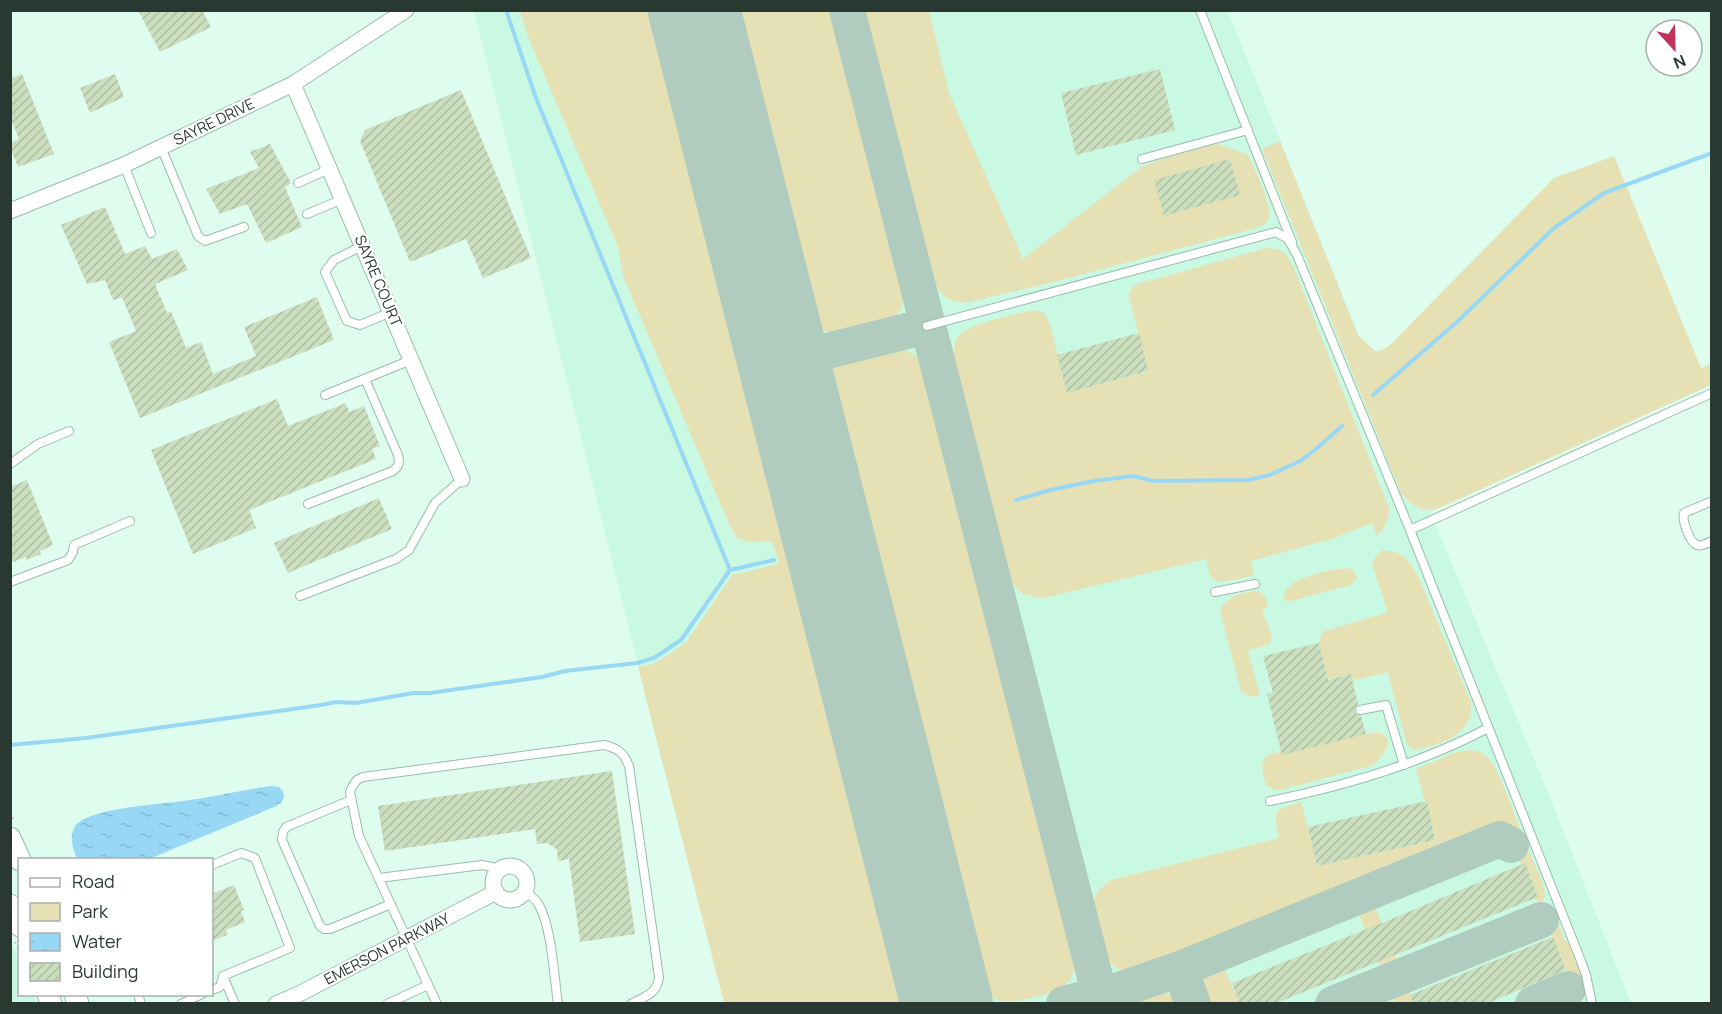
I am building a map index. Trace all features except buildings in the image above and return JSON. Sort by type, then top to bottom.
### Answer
[{"type":"main road","points":[[10,838],[19,858]]},
{"type":"main road","points":[[10,904],[18,922]]},
{"type":"street","name":"SAYRE DRIVE","points":[[10,211],[124,165],[293,84],[402,12]]},
{"type":"street","name":"SAYRE COURT","points":[[293,84],[462,479]]},
{"type":"street","points":[[510,866],[515,867],[521,871],[527,883],[525,892],[518,899],[500,898],[493,880],[500,870],[510,866]]},
{"type":"street","name":"EMERSON PARKWAY","points":[[276,1004],[496,892]]},
{"type":"lane","points":[[1200,10],[1581,961],[1592,1004]]},
{"type":"lane","points":[[1142,159],[1248,130]]},
{"type":"lane","points":[[161,147],[198,236],[205,241],[244,227]]},
{"type":"lane","points":[[124,165],[151,233]]},
{"type":"lane","points":[[298,183],[329,169]]},
{"type":"lane","points":[[308,214],[343,199]]},
{"type":"lane","points":[[927,326],[1276,232],[1288,239],[1297,255]]},
{"type":"lane","points":[[362,246],[334,260],[326,272],[347,321],[360,325],[391,312]]},
{"type":"lane","points":[[325,395],[411,360]]},
{"type":"lane","points":[[308,504],[398,467],[400,462],[398,455],[365,379]]},
{"type":"lane","points":[[1410,530],[1712,393]]},
{"type":"lane","points":[[10,464],[38,444],[69,431]]},
{"type":"lane","points":[[300,596],[396,559],[409,550],[435,503],[462,479]]},
{"type":"lane","points":[[1712,501],[1682,516],[1692,541],[1696,545],[1712,541]]},
{"type":"lane","points":[[10,582],[68,560],[74,545],[130,521]]},
{"type":"lane","points":[[1215,592],[1255,584]]},
{"type":"lane","points":[[1360,710],[1386,705],[1404,765]]},
{"type":"lane","points":[[1270,801],[1330,787],[1404,765],[1463,741],[1488,728]]},
{"type":"lane","points":[[437,1004],[359,836],[351,800],[352,787],[357,780],[363,777],[604,745],[620,750],[629,766],[659,977],[658,986],[631,1004]]},
{"type":"lane","points":[[351,800],[286,827],[282,840],[320,926],[324,929],[330,930],[391,904]]},
{"type":"lane","points":[[213,865],[241,853],[255,858],[290,948],[223,976]]},
{"type":"lane","points":[[379,878],[482,865],[500,870]]},
{"type":"lane","points":[[525,892],[539,904],[548,930],[558,1004]]},
{"type":"lane","points":[[213,990],[220,987],[223,976]]},
{"type":"lane","points":[[223,976],[235,1004]]},
{"type":"lane","points":[[387,1004],[428,985]]},
{"type":"lane","points":[[181,1004],[198,996]]},
{"type":"shaded area","points":[[474,11],[1228,11],[1418,483],[1547,790],[1631,1003],[725,1003]]},
{"type":"shaded area","points":[[11,939],[18,959],[18,996],[34,996],[37,1003],[11,1003]]},
{"type":"green space","points":[[520,11],[670,11],[925,1003],[724,1003],[638,667],[660,660],[687,641],[733,574],[779,563],[772,541],[748,542],[737,538],[729,524],[623,276],[618,247],[528,37]]},
{"type":"green space","points":[[718,11],[831,11],[903,291],[902,306],[890,320],[855,330],[833,332],[811,325],[799,311],[791,294]]},
{"type":"green space","points":[[865,11],[929,11],[949,93],[1023,259],[1141,167],[1188,149],[1217,144],[1248,154],[1267,201],[1268,219],[1257,228],[1054,282],[970,302],[952,301],[943,295],[933,279]]},
{"type":"green space","points":[[1280,141],[1358,335],[1376,352],[1388,347],[1554,178],[1614,156],[1701,368],[1711,364],[1711,385],[1435,510],[1416,506],[1401,493],[1262,149]]},
{"type":"green space","points":[[1266,248],[1284,252],[1294,268],[1389,508],[1382,530],[1377,536],[1372,523],[1332,539],[1251,561],[1254,575],[1232,581],[1215,581],[1210,574],[1206,559],[1044,598],[1027,595],[1020,591],[1010,578],[954,360],[958,337],[963,332],[982,324],[1035,310],[1045,314],[1050,324],[1067,392],[1148,372],[1129,296],[1132,288],[1141,283]]},
{"type":"green space","points":[[899,347],[917,356],[921,362],[969,540],[991,611],[1077,939],[1075,967],[1069,981],[1054,991],[1016,1001],[990,998],[968,979],[822,416],[821,387],[832,370],[859,355]]},
{"type":"green space","points":[[1383,550],[1402,555],[1414,569],[1471,702],[1470,716],[1462,730],[1447,740],[1415,750],[1409,747],[1406,741],[1388,672],[1353,680],[1351,674],[1328,679],[1319,643],[1322,632],[1388,612],[1372,564]]},
{"type":"green space","points":[[1346,568],[1354,571],[1357,576],[1351,585],[1291,601],[1285,601],[1283,598],[1290,586],[1302,579],[1325,571]]},
{"type":"green space","points":[[1259,591],[1264,595],[1269,606],[1262,609],[1272,637],[1270,644],[1248,651],[1260,696],[1254,696],[1241,691],[1220,611],[1236,595]]},
{"type":"green space","points":[[1376,732],[1387,738],[1388,743],[1384,753],[1371,766],[1284,789],[1275,790],[1266,785],[1262,764],[1270,754]]},
{"type":"green space","points":[[1469,750],[1478,752],[1490,760],[1507,794],[1521,835],[1512,840],[1504,822],[1139,970],[1121,970],[1114,966],[1101,947],[1092,909],[1096,895],[1108,882],[1279,838],[1276,817],[1277,813],[1285,807],[1301,802],[1317,866],[1435,840],[1427,801],[1425,801],[1416,769],[1454,753]]},
{"type":"green space","points":[[1521,847],[1531,855],[1543,885],[1545,898],[1539,902],[1536,901],[1535,898],[1538,896],[1525,864],[1522,865],[1515,849]]},
{"type":"green space","points":[[1372,900],[1399,963],[1386,972],[1382,970],[1356,907]]},
{"type":"green space","points":[[1545,909],[1553,911],[1565,940],[1571,944],[1580,970],[1580,985],[1573,987],[1553,937],[1545,924],[1542,915]]},
{"type":"green space","points":[[1221,961],[1240,1003],[1207,1003],[1200,986],[1200,974],[1202,969]]},
{"type":"green space","points":[[1401,984],[1408,989],[1413,1003],[1395,1003],[1392,990],[1395,985]]},
{"type":"green space","points":[[1161,990],[1181,1003],[1126,1003],[1142,993]]},
{"type":"water","points":[[270,786],[279,787],[284,797],[281,803],[274,807],[151,858],[77,858],[72,833],[76,825],[84,819],[126,808]]},
{"type":"waterway","points":[[506,10],[536,98],[730,570]]},
{"type":"waterway","points":[[1373,395],[1457,322],[1554,228],[1604,193],[1712,153]]},
{"type":"waterway","points":[[1016,500],[1050,490],[1133,476],[1154,481],[1248,480],[1270,475],[1300,461],[1342,426]]},
{"type":"waterway","points":[[10,745],[86,738],[336,702],[356,703],[413,693],[430,693],[542,677],[565,671],[637,663],[654,658],[681,640],[730,570],[774,560]]},
{"type":"taxiway","points":[[847,10],[1102,1004]]},
{"type":"taxiway","points":[[783,362],[927,326]]},
{"type":"taxiway","points":[[1180,969],[1500,839],[1511,845]]},
{"type":"taxiway","points":[[1333,1004],[1541,920]]},
{"type":"taxiway","points":[[1064,1004],[1119,990],[1180,969],[1193,1004]]},
{"type":"taxiway","points":[[1533,1004],[1568,989]]},
{"type":"runway","points":[[694,10],[947,1004]]}]
